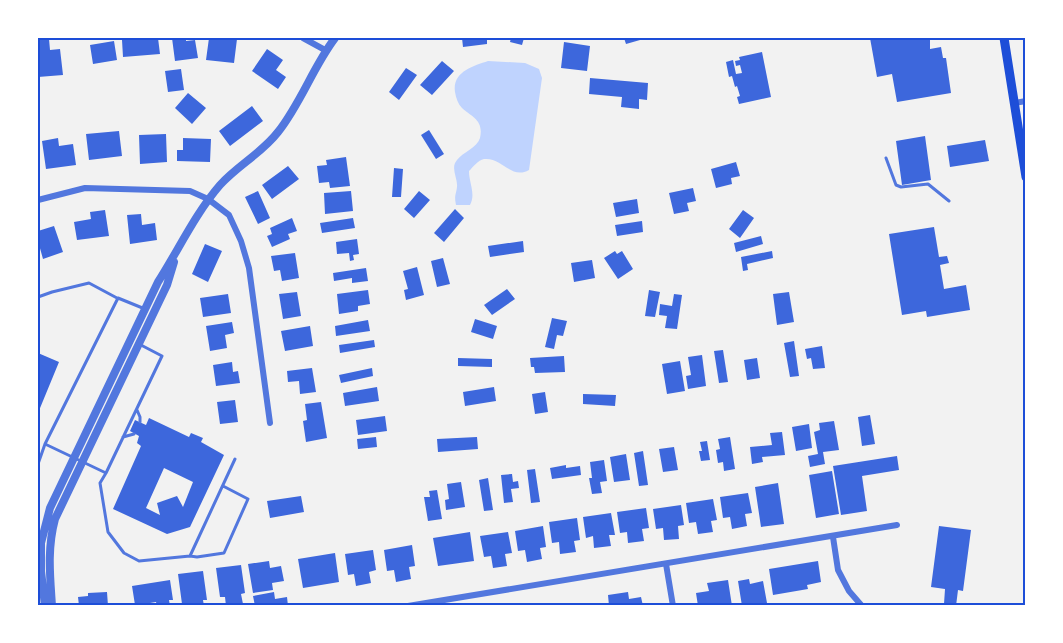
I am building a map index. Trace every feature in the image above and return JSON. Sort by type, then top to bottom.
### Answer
[{"type":"main road","points":[[1004,38],[1026,177]]},
{"type":"street","points":[[303,38],[325,50]]},
{"type":"street","points":[[45,606],[39,553],[50,508],[158,282],[208,199],[223,182],[261,151],[291,114],[325,50],[335,38]]},
{"type":"street","points":[[1014,102],[1026,100]]},
{"type":"street","points":[[38,200],[85,188],[190,191],[208,199],[229,215],[241,241],[249,268],[270,423]]},
{"type":"street","points":[[52,606],[49,554],[55,519],[167,285],[177,252]]},
{"type":"street","points":[[408,606],[897,525]]},
{"type":"street","points":[[833,537],[838,570],[849,591],[862,606]]},
{"type":"street","points":[[666,564],[673,606]]},
{"type":"lane","points":[[886,158],[896,185],[901,187],[928,184],[949,201]]},
{"type":"lane","points":[[38,297],[90,283],[145,309]]},
{"type":"lane","points":[[38,464],[45,444],[118,298]]},
{"type":"lane","points":[[138,344],[162,356],[100,483],[108,532],[124,553],[139,561],[224,553],[248,499],[223,486]]},
{"type":"lane","points":[[137,409],[140,422]]},
{"type":"lane","points":[[123,437],[134,434]]},
{"type":"lane","points":[[45,444],[106,473]]},
{"type":"lane","points":[[190,556],[235,459]]},
{"type":"water","points":[[488,61],[525,63],[539,69],[542,78],[529,170],[517,172],[496,161],[484,159],[469,171],[472,193],[470,205],[456,205],[455,163],[476,145],[481,132],[479,123],[458,103],[455,85],[457,79],[465,71]]},
{"type":"building","points":[[158,38],[160,54],[123,57],[122,40]]},
{"type":"building","points":[[172,38],[195,40],[198,58],[175,61]]},
{"type":"building","points":[[209,38],[237,39],[234,63],[206,60]]},
{"type":"building","points":[[462,38],[487,38],[487,44],[463,47]]},
{"type":"building","points":[[511,38],[524,38],[522,45],[510,42]]},
{"type":"building","points":[[624,38],[647,38],[626,44]]},
{"type":"building","points":[[870,38],[930,38],[930,49],[941,47],[943,58],[946,58],[951,93],[897,102],[892,74],[877,77]]},
{"type":"building","points":[[49,39],[50,50],[60,49],[63,75],[38,77],[38,40]]},
{"type":"building","points":[[114,41],[117,60],[93,64],[90,45]]},
{"type":"building","points":[[564,42],[590,46],[587,71],[561,68]]},
{"type":"building","points":[[267,49],[283,60],[276,70],[286,77],[278,89],[252,71]]},
{"type":"building","points":[[762,52],[771,97],[739,104],[737,97],[740,96],[737,86],[735,87],[732,76],[729,77],[726,62],[733,60],[736,74],[742,73],[740,65],[736,66],[735,61],[740,60],[739,57]]},
{"type":"building","points":[[442,61],[454,71],[432,95],[420,85]]},
{"type":"building","points":[[406,68],[417,75],[399,100],[389,92]]},
{"type":"building","points":[[181,69],[184,90],[168,92],[165,71]]},
{"type":"building","points":[[590,78],[648,83],[647,100],[639,99],[639,109],[621,107],[622,97],[589,94]]},
{"type":"building","points":[[188,93],[206,108],[192,124],[175,108]]},
{"type":"building","points":[[252,106],[263,121],[230,146],[219,131]]},
{"type":"building","points":[[429,130],[444,154],[436,159],[421,135]]},
{"type":"building","points":[[119,131],[122,156],[89,160],[86,134]]},
{"type":"building","points":[[166,134],[167,162],[140,164],[139,135]]},
{"type":"building","points":[[925,136],[931,180],[902,185],[896,141]]},
{"type":"building","points":[[58,138],[59,146],[73,144],[76,165],[46,169],[42,141]]},
{"type":"building","points":[[183,138],[211,139],[210,162],[177,161],[177,150],[183,150]]},
{"type":"building","points":[[985,140],[989,161],[950,167],[947,146]]},
{"type":"building","points":[[346,157],[350,186],[330,188],[329,182],[319,183],[317,166],[327,165],[326,160]]},
{"type":"building","points":[[736,162],[740,176],[731,178],[732,184],[716,188],[711,169]]},
{"type":"building","points":[[288,166],[299,179],[272,199],[262,185]]},
{"type":"building","points":[[394,168],[403,169],[401,197],[392,197]]},
{"type":"building","points":[[693,188],[696,201],[687,203],[689,211],[674,214],[669,193]]},
{"type":"building","points":[[258,191],[270,218],[258,224],[245,197]]},
{"type":"building","points":[[351,191],[353,211],[325,214],[324,193]]},
{"type":"building","points":[[419,191],[430,200],[414,218],[404,209]]},
{"type":"building","points":[[637,199],[639,213],[616,217],[613,203]]},
{"type":"building","points":[[455,209],[464,218],[444,242],[434,233]]},
{"type":"building","points":[[105,210],[109,236],[77,240],[74,222],[91,219],[90,212]]},
{"type":"building","points":[[743,210],[754,218],[740,238],[729,229]]},
{"type":"building","points":[[141,214],[142,225],[155,223],[157,240],[130,244],[127,215]]},
{"type":"building","points":[[292,218],[297,231],[288,234],[290,239],[272,247],[267,236],[272,234],[270,228]]},
{"type":"building","points":[[353,218],[355,228],[322,233],[320,223]]},
{"type":"building","points":[[642,221],[643,232],[617,236],[615,225]]},
{"type":"building","points":[[54,226],[63,252],[43,259],[38,231]]},
{"type":"building","points":[[934,227],[939,257],[947,256],[949,263],[940,265],[944,289],[966,285],[970,310],[927,317],[926,311],[902,315],[889,234]]},
{"type":"building","points":[[761,236],[763,244],[736,252],[734,243]]},
{"type":"building","points":[[357,239],[359,254],[353,255],[354,260],[350,261],[349,253],[337,254],[336,242]]},
{"type":"building","points":[[523,241],[524,252],[490,257],[488,246]]},
{"type":"building","points":[[205,244],[222,251],[208,282],[192,274]]},
{"type":"building","points":[[615,251],[617,254],[622,251],[633,269],[618,279],[604,258]]},
{"type":"building","points":[[772,251],[773,258],[747,264],[748,270],[743,271],[741,257]]},
{"type":"building","points":[[295,253],[299,278],[282,281],[280,270],[274,271],[271,256]]},
{"type":"building","points":[[443,258],[450,284],[437,287],[431,261]]},
{"type":"building","points":[[592,260],[595,278],[574,282],[571,263]]},
{"type":"building","points":[[417,267],[424,295],[406,300],[404,290],[408,289],[403,271]]},
{"type":"building","points":[[366,268],[368,281],[352,283],[352,278],[334,281],[333,273]]},
{"type":"building","points":[[507,289],[515,299],[492,315],[484,305]]},
{"type":"building","points":[[368,290],[370,304],[358,306],[358,311],[339,314],[337,294]]},
{"type":"building","points":[[649,290],[660,292],[655,317],[645,316]]},
{"type":"building","points":[[297,292],[301,316],[283,319],[279,294]]},
{"type":"building","points":[[789,292],[794,322],[777,325],[773,294]]},
{"type":"building","points":[[228,294],[231,313],[203,317],[200,298]]},
{"type":"building","points":[[674,294],[682,295],[677,329],[665,328],[667,316],[659,315],[660,304],[672,306]]},
{"type":"building","points":[[552,318],[567,321],[563,336],[557,335],[554,349],[545,347]]},
{"type":"building","points":[[475,319],[497,326],[493,339],[471,332]]},
{"type":"building","points":[[368,320],[370,331],[336,336],[335,326]]},
{"type":"building","points":[[232,322],[234,333],[225,335],[227,348],[210,351],[206,326]]},
{"type":"building","points":[[310,326],[313,346],[285,351],[281,331]]},
{"type":"building","points":[[374,340],[375,347],[340,353],[339,345]]},
{"type":"building","points":[[794,341],[799,376],[790,377],[784,343]]},
{"type":"building","points":[[822,346],[825,368],[813,369],[811,358],[807,359],[805,349]]},
{"type":"building","points":[[723,350],[728,382],[719,383],[714,351]]},
{"type":"building","points":[[38,353],[59,362],[38,413]]},
{"type":"building","points":[[702,355],[706,386],[688,389],[686,376],[691,375],[688,357]]},
{"type":"building","points":[[564,356],[565,372],[535,373],[534,367],[531,367],[530,358]]},
{"type":"building","points":[[458,358],[492,359],[492,367],[458,366]]},
{"type":"building","points":[[757,358],[760,378],[747,380],[744,360]]},
{"type":"building","points":[[680,361],[685,391],[667,394],[662,364]]},
{"type":"building","points":[[232,362],[233,372],[238,371],[240,383],[216,386],[213,365]]},
{"type":"building","points":[[312,368],[316,392],[300,394],[299,381],[288,382],[287,371]]},
{"type":"building","points":[[372,368],[373,376],[341,383],[339,375]]},
{"type":"building","points":[[377,387],[379,401],[345,406],[343,393]]},
{"type":"building","points":[[494,387],[496,401],[465,406],[463,392]]},
{"type":"building","points":[[545,392],[548,412],[535,414],[532,394]]},
{"type":"building","points":[[583,394],[616,395],[615,406],[583,404]]},
{"type":"building","points":[[235,400],[238,422],[220,424],[217,402]]},
{"type":"building","points":[[321,402],[327,438],[306,442],[303,421],[307,420],[305,404]]},
{"type":"building","points":[[870,415],[875,444],[862,446],[858,417]]},
{"type":"building","points":[[385,416],[387,431],[358,435],[356,420]]},
{"type":"building","points":[[149,418],[189,437],[191,433],[203,438],[201,442],[224,455],[190,527],[167,534],[113,509],[141,446],[137,443],[139,436],[130,431],[135,420],[146,425]],"holes":[[[164,468],[193,482],[183,507],[177,496],[157,503],[160,515],[146,508]]]},
{"type":"building","points":[[834,421],[839,450],[823,452],[825,464],[810,467],[808,456],[818,454],[814,432],[820,430],[819,423]]},
{"type":"building","points":[[809,424],[812,448],[796,451],[792,427]]},
{"type":"building","points":[[782,432],[785,455],[762,457],[763,462],[752,464],[750,447],[772,445],[770,433]]},
{"type":"building","points":[[376,437],[377,447],[358,449],[357,439]]},
{"type":"building","points":[[477,437],[478,449],[438,452],[437,439]]},
{"type":"building","points":[[730,437],[735,469],[724,471],[723,462],[718,463],[716,450],[720,449],[718,439]]},
{"type":"building","points":[[707,441],[710,460],[701,461],[700,442]]},
{"type":"building","points":[[674,447],[678,470],[663,472],[659,449]]},
{"type":"building","points":[[643,451],[648,485],[639,486],[634,453]]},
{"type":"building","points":[[626,454],[630,480],[614,482],[610,457]]},
{"type":"building","points":[[897,456],[899,470],[862,476],[867,511],[841,515],[833,466]]},
{"type":"building","points":[[604,460],[607,481],[600,482],[602,493],[592,494],[589,478],[592,478],[590,462]]},
{"type":"building","points":[[566,465],[566,468],[580,466],[581,475],[552,479],[550,468]]},
{"type":"building","points":[[535,469],[540,502],[531,503],[527,470]]},
{"type":"building","points":[[832,471],[839,514],[816,518],[809,475]]},
{"type":"building","points":[[512,474],[513,482],[518,481],[519,488],[511,489],[513,502],[504,503],[501,475]]},
{"type":"building","points":[[488,478],[493,510],[484,511],[479,480]]},
{"type":"building","points":[[461,482],[465,507],[446,510],[445,500],[449,499],[447,484]]},
{"type":"building","points":[[778,483],[784,524],[761,527],[755,487]]},
{"type":"building","points":[[437,490],[442,519],[428,521],[424,497],[430,497],[429,491]]},
{"type":"building","points":[[748,493],[752,513],[745,514],[747,526],[732,529],[730,517],[723,518],[720,497]]},
{"type":"building","points":[[301,496],[304,512],[270,518],[267,501]]},
{"type":"building","points":[[713,499],[717,520],[711,521],[713,532],[698,534],[696,522],[689,523],[686,503]]},
{"type":"building","points":[[681,505],[684,525],[678,526],[679,539],[664,540],[663,528],[656,529],[653,509]]},
{"type":"building","points":[[646,508],[649,528],[642,529],[644,541],[628,543],[627,532],[620,533],[617,512]]},
{"type":"building","points":[[611,513],[615,535],[609,535],[611,546],[594,548],[593,536],[586,538],[583,517]]},
{"type":"building","points":[[577,518],[580,540],[574,541],[576,552],[560,554],[559,542],[552,543],[549,522]]},
{"type":"building","points":[[543,526],[546,547],[540,548],[542,559],[527,562],[525,550],[518,551],[515,531]]},
{"type":"building","points":[[939,526],[971,530],[963,591],[958,590],[956,606],[944,604],[945,589],[931,587]]},
{"type":"building","points":[[470,532],[474,561],[438,566],[433,538]]},
{"type":"building","points":[[508,532],[512,553],[505,554],[507,566],[493,568],[491,556],[484,557],[480,536]]},
{"type":"building","points":[[412,545],[415,566],[409,567],[411,579],[396,582],[394,570],[387,571],[384,550]]},
{"type":"building","points":[[373,550],[376,570],[369,572],[371,583],[356,586],[354,574],[348,575],[345,554]]},
{"type":"building","points":[[335,553],[339,582],[303,588],[298,559]]},
{"type":"building","points":[[269,561],[270,568],[281,566],[284,581],[272,583],[273,590],[253,593],[248,564]]},
{"type":"building","points":[[818,561],[821,582],[807,585],[808,589],[773,595],[769,569]]},
{"type":"building","points":[[241,565],[245,593],[241,594],[243,604],[226,606],[225,597],[220,597],[216,568]]},
{"type":"building","points":[[203,571],[207,600],[203,600],[204,606],[182,604],[178,574]]},
{"type":"building","points":[[749,579],[750,584],[763,581],[767,603],[742,606],[738,581]]},
{"type":"building","points":[[170,580],[173,600],[169,600],[170,606],[157,606],[156,602],[150,603],[150,606],[135,605],[132,586]]},
{"type":"building","points":[[728,580],[732,606],[698,606],[696,593],[709,591],[707,583]]},
{"type":"building","points":[[107,592],[108,606],[79,606],[78,597],[88,596],[88,593]]},
{"type":"building","points":[[274,592],[275,599],[287,597],[288,606],[255,606],[253,596]]},
{"type":"building","points":[[628,592],[629,599],[641,597],[643,606],[609,606],[608,595]]}]
